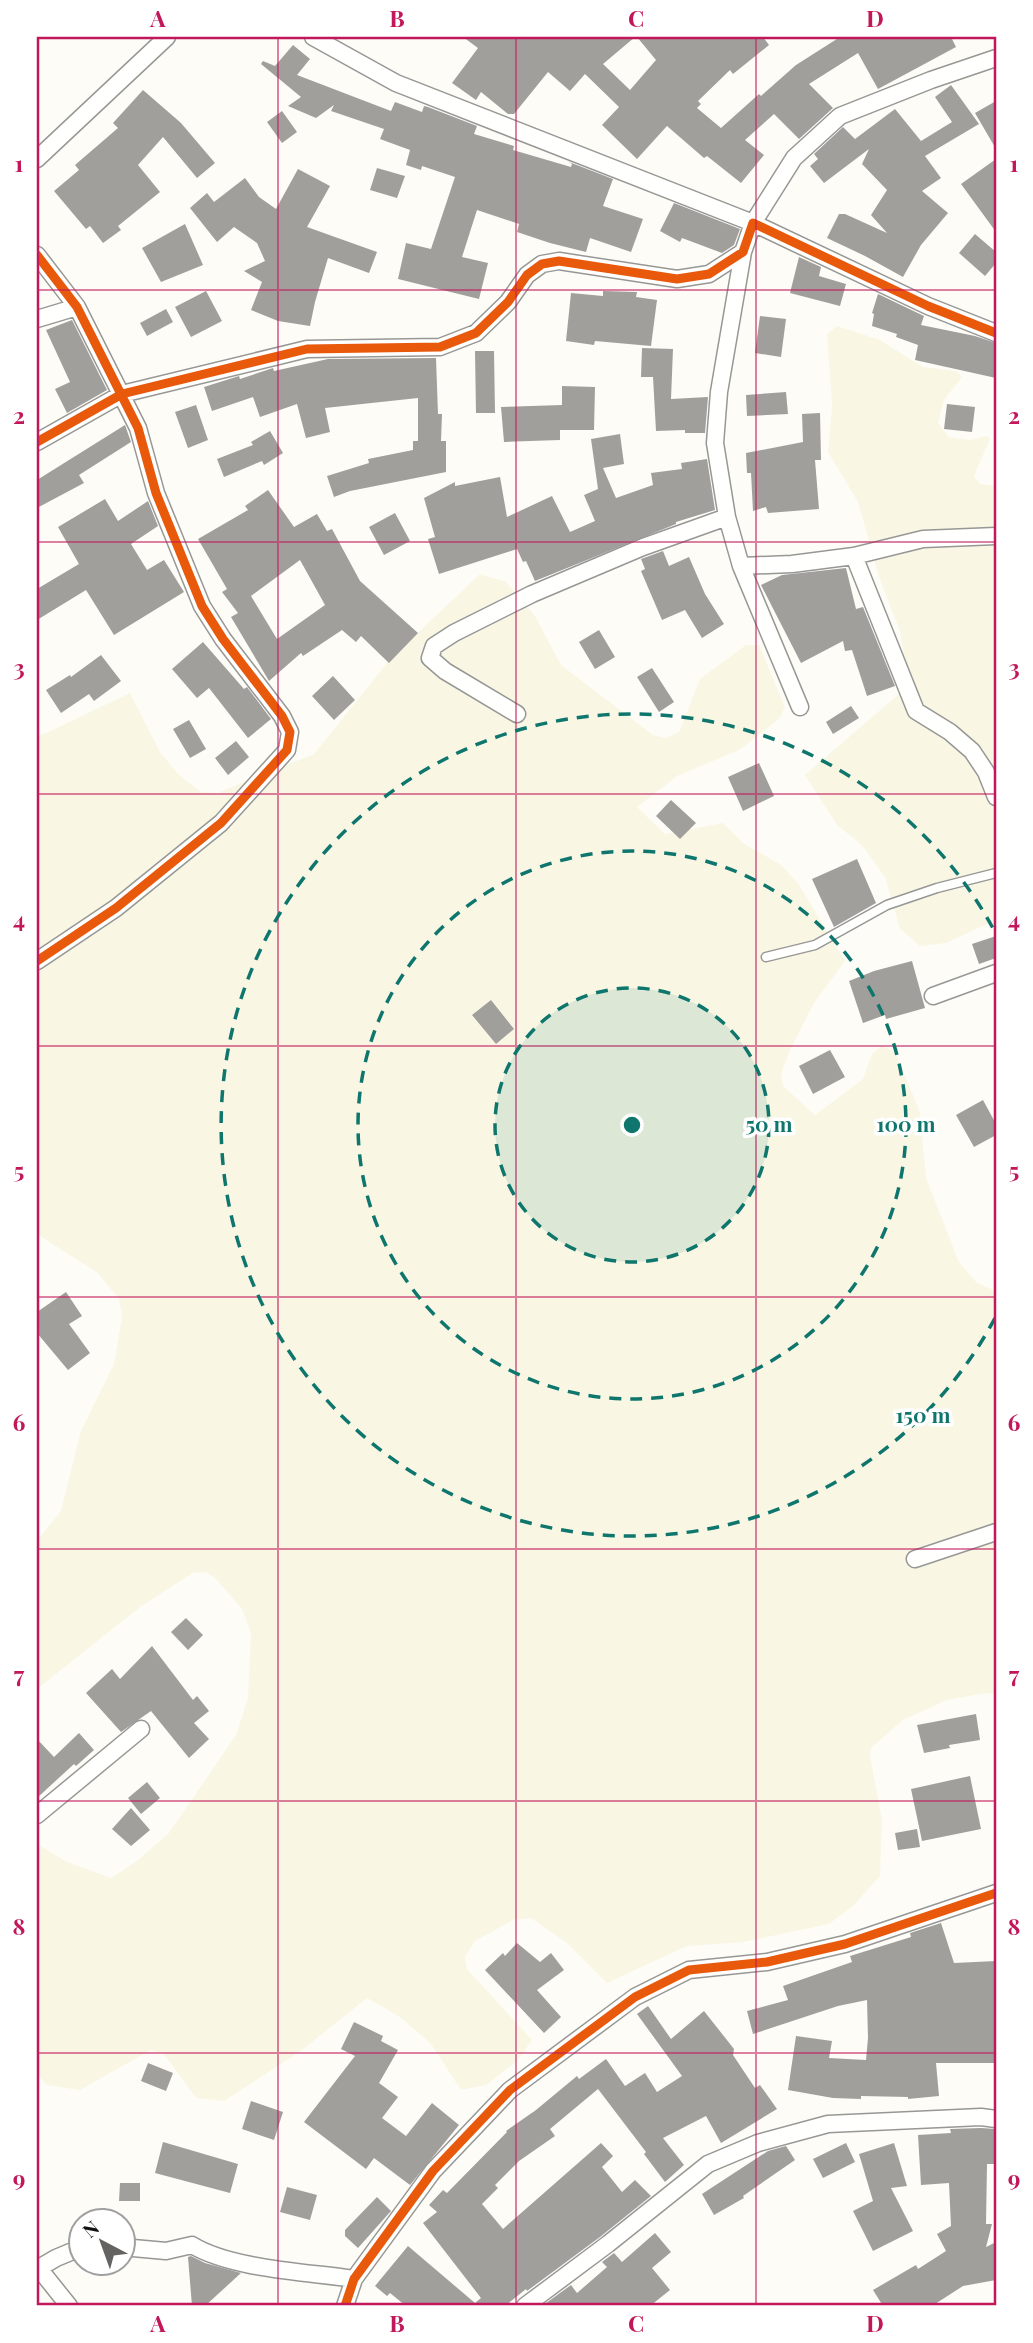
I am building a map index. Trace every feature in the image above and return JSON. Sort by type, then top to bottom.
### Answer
[{"type":"street","points":[[37,159],[166,37]]},
{"type":"street","points":[[313,37],[396,83],[753,223],[928,306],[996,333]]},
{"type":"street","points":[[800,707],[741,566],[727,517],[715,443],[719,392],[743,252],[753,223],[794,158],[840,117],[931,80],[996,58]]},
{"type":"street","points":[[37,442],[122,394],[307,349],[440,347],[476,333],[508,302],[527,275],[542,264],[559,261],[677,279],[709,274],[743,252]]},
{"type":"street","points":[[37,255],[76,307],[138,428],[156,493],[202,606],[223,639],[282,716],[290,732],[287,750],[221,823],[117,908],[37,961]]},
{"type":"street","points":[[37,319],[76,307]]},
{"type":"street","points":[[517,714],[444,671],[430,658],[435,646],[454,633],[532,594],[643,547],[727,517]]},
{"type":"street","points":[[741,566],[792,564],[855,556],[923,539],[996,536]]},
{"type":"street","points":[[855,556],[916,711],[972,751],[986,772],[996,797]]},
{"type":"street","points":[[933,996],[996,973]]},
{"type":"street","points":[[915,1559],[996,1532]]},
{"type":"street","points":[[37,1815],[141,1729]]},
{"type":"street","points":[[345,2306],[354,2279],[433,2171],[510,2090],[635,1997],[689,1970],[767,1962],[845,1944],[996,1894]]},
{"type":"street","points":[[525,2306],[708,2164],[746,2148],[828,2124],[996,2119]]},
{"type":"street","points":[[136,2249],[166,2251],[192,2245],[205,2253],[238,2262],[354,2279]]},
{"type":"street","points":[[66,2254],[38,2267],[69,2306]]},
{"type":"lane","points":[[766,957],[815,945],[887,905],[937,888],[996,873]]},
{"type":"shaded area","points":[[837,326],[880,340],[923,367],[956,371],[962,377],[944,400],[938,423],[949,437],[970,440],[987,436],[990,439],[974,476],[980,484],[996,486],[996,920],[946,943],[920,946],[900,929],[885,877],[862,845],[837,825],[805,775],[908,686],[900,631],[879,577],[858,502],[828,452],[832,405],[827,334]]},
{"type":"shaded area","points":[[480,574],[506,582],[535,616],[561,665],[653,735],[665,738],[679,732],[700,679],[746,645],[759,645],[785,707],[779,719],[739,750],[677,776],[637,807],[665,834],[723,823],[744,844],[780,864],[798,883],[845,961],[814,1003],[791,1048],[781,1074],[783,1086],[815,1115],[863,1079],[872,1054],[882,1046],[895,1052],[920,1112],[926,1178],[959,1262],[977,1283],[996,1291],[996,1693],[947,1700],[903,1720],[872,1747],[870,1755],[882,1821],[880,1876],[854,1905],[829,1924],[743,1942],[687,1946],[607,1983],[567,1943],[531,1918],[513,1920],[475,1941],[465,1957],[467,1969],[532,2040],[517,2061],[486,2085],[461,2090],[431,2044],[400,2017],[367,1998],[302,2050],[224,2101],[196,2098],[164,2054],[151,2050],[80,2090],[47,2085],[37,2075],[37,1844],[67,1862],[111,1878],[137,1861],[169,1833],[236,1735],[248,1698],[251,1633],[242,1609],[215,1578],[206,1572],[193,1573],[140,1607],[37,1689],[37,1541],[61,1511],[81,1431],[114,1364],[122,1316],[119,1299],[98,1273],[37,1234],[37,735],[130,693],[160,752],[178,774],[201,792],[217,793],[314,754],[391,658]]},
{"type":"building","points":[[463,37],[635,37],[603,64],[630,90],[656,60],[637,37],[763,37],[769,45],[733,74],[730,70],[698,101],[701,104],[697,108],[721,128],[796,65],[840,37],[951,37],[956,47],[878,89],[858,53],[809,84],[833,108],[799,139],[774,114],[745,140],[764,155],[741,183],[707,156],[704,158],[667,126],[637,159],[602,125],[619,107],[585,74],[570,91],[548,72],[514,114],[508,114],[481,92],[476,100],[452,83],[478,48]]},
{"type":"building","points":[[293,45],[310,59],[297,75],[391,111],[395,102],[422,112],[424,106],[428,107],[477,126],[474,134],[514,146],[513,150],[571,167],[569,162],[613,179],[603,206],[643,219],[631,252],[590,238],[586,252],[550,243],[517,232],[519,224],[477,210],[462,257],[488,263],[479,299],[398,279],[406,243],[431,249],[455,177],[422,166],[421,170],[406,165],[410,150],[380,139],[384,129],[331,111],[334,105],[316,118],[288,106],[301,97],[261,64],[263,61],[275,66]]},
{"type":"building","points":[[951,85],[979,124],[925,156],[941,178],[922,191],[948,213],[921,245],[903,277],[827,238],[839,214],[845,214],[887,233],[871,215],[887,190],[862,164],[869,149],[824,183],[810,166],[818,159],[814,154],[843,127],[855,139],[895,109],[921,141],[952,122],[935,97]]},
{"type":"building","points":[[143,90],[181,123],[215,163],[197,178],[163,137],[138,165],[160,192],[118,226],[121,230],[103,243],[90,226],[86,229],[54,191],[79,170],[75,165],[118,128],[113,123]]},
{"type":"building","points":[[996,101],[996,149],[975,113]]},
{"type":"building","points":[[282,111],[297,132],[282,143],[267,122]]},
{"type":"building","points":[[996,159],[996,232],[961,184]]},
{"type":"building","points":[[377,168],[405,176],[397,198],[370,190]]},
{"type":"building","points":[[298,169],[330,186],[307,227],[377,252],[369,273],[328,258],[310,326],[278,321],[251,310],[262,282],[244,271],[265,261],[257,243],[234,227],[217,242],[190,208],[207,193],[214,202],[245,178],[259,197],[276,209]]},
{"type":"building","points":[[674,203],[740,229],[734,245],[722,253],[682,238],[680,242],[660,231]]},
{"type":"building","points":[[185,224],[203,265],[161,282],[142,248]]},
{"type":"building","points":[[975,234],[996,252],[996,263],[985,276],[959,253]]},
{"type":"building","points":[[799,257],[821,267],[819,276],[846,284],[840,306],[790,293]]},
{"type":"building","points":[[206,291],[222,321],[191,337],[175,307]]},
{"type":"building","points":[[603,291],[637,292],[636,297],[657,300],[651,346],[595,341],[594,345],[566,341],[571,293],[603,296]]},
{"type":"building","points":[[878,294],[924,316],[921,325],[996,343],[996,378],[915,360],[918,345],[896,337],[897,334],[872,326],[872,313]]},
{"type":"building","points":[[166,309],[173,322],[147,336],[140,323]]},
{"type":"building","points":[[760,316],[786,319],[781,357],[755,353]]},
{"type":"building","points":[[72,320],[107,390],[67,413],[55,389],[70,382],[46,330]]},
{"type":"building","points":[[642,348],[673,349],[671,399],[708,397],[705,433],[685,433],[685,430],[656,431],[653,377],[641,377]]},
{"type":"building","points":[[475,351],[494,351],[495,413],[476,413]]},
{"type":"building","points":[[436,358],[438,414],[442,414],[441,441],[446,441],[446,472],[350,491],[334,497],[327,476],[369,463],[368,459],[413,450],[413,441],[418,441],[418,398],[325,408],[330,432],[306,438],[297,404],[260,417],[253,397],[212,411],[204,387],[273,368],[274,371],[328,359]]},
{"type":"building","points":[[562,386],[595,387],[594,430],[560,430],[560,440],[504,442],[501,407],[562,405]]},
{"type":"building","points":[[786,392],[788,414],[747,416],[746,395]]},
{"type":"building","points":[[947,404],[975,407],[972,432],[944,429]]},
{"type":"building","points":[[196,405],[208,440],[188,448],[175,412]]},
{"type":"building","points":[[820,413],[821,460],[815,460],[819,509],[768,513],[766,507],[753,511],[751,473],[747,473],[746,453],[803,442],[802,414]]},
{"type":"building","points":[[125,425],[131,442],[79,475],[84,483],[37,508],[37,480]]},
{"type":"building","points":[[270,431],[283,453],[264,465],[262,461],[224,477],[217,459],[253,445],[251,442]]},
{"type":"building","points":[[620,434],[624,464],[603,468],[616,498],[653,485],[651,473],[682,469],[681,463],[707,459],[715,510],[676,522],[535,581],[517,549],[439,574],[428,539],[435,537],[424,498],[455,482],[455,486],[500,477],[507,517],[552,496],[570,532],[595,521],[584,495],[598,489],[591,439]]},
{"type":"building","points":[[268,490],[294,527],[317,514],[327,531],[332,529],[360,581],[418,633],[389,663],[361,636],[356,642],[342,630],[303,656],[301,653],[269,681],[231,617],[238,613],[222,592],[227,589],[198,539],[248,510],[245,506]],"holes":[[[300,560],[325,605],[277,639],[251,596]]]},
{"type":"building","points":[[105,499],[118,521],[148,501],[158,526],[131,544],[147,570],[164,560],[184,592],[114,635],[86,590],[37,620],[37,589],[79,564],[58,527]]},
{"type":"building","points":[[395,513],[410,541],[384,555],[369,527]]},
{"type":"building","points":[[663,551],[669,566],[689,557],[705,594],[724,624],[702,638],[685,610],[662,620],[641,571],[645,569],[641,559]]},
{"type":"building","points":[[846,568],[856,609],[863,607],[895,686],[867,696],[852,650],[845,651],[843,641],[801,663],[761,585],[782,575]]},
{"type":"building","points":[[599,630],[615,657],[595,669],[579,642]]},
{"type":"building","points":[[203,642],[244,689],[247,687],[271,719],[248,738],[209,688],[197,698],[172,669]]},
{"type":"building","points":[[101,655],[121,681],[94,701],[89,694],[61,713],[46,690],[70,675],[71,677]]},
{"type":"building","points":[[652,668],[674,702],[659,712],[637,677]]},
{"type":"building","points":[[333,676],[355,700],[334,720],[312,696]]},
{"type":"building","points":[[851,706],[859,718],[833,734],[826,722]]},
{"type":"building","points":[[189,720],[206,749],[190,758],[173,729]]},
{"type":"building","points":[[236,741],[249,757],[228,775],[215,758]]},
{"type":"building","points":[[759,763],[774,796],[743,811],[728,777]]},
{"type":"building","points":[[671,800],[696,823],[680,839],[656,816]]},
{"type":"building","points":[[857,859],[876,903],[834,927],[812,879]]},
{"type":"building","points":[[996,936],[996,958],[979,964],[972,944]]},
{"type":"building","points":[[912,961],[925,1008],[886,1019],[885,1015],[863,1023],[849,981]]},
{"type":"building","points":[[491,1000],[514,1029],[496,1044],[472,1015]]},
{"type":"building","points":[[830,1050],[845,1077],[813,1094],[799,1066]]},
{"type":"building","points":[[983,1100],[996,1124],[996,1135],[974,1147],[956,1115]]},
{"type":"building","points":[[66,1292],[82,1316],[69,1324],[90,1353],[68,1370],[37,1333],[37,1312]]},
{"type":"building","points":[[186,1618],[203,1635],[188,1650],[171,1632]]},
{"type":"building","points":[[152,1646],[193,1700],[197,1696],[209,1711],[194,1723],[209,1739],[189,1758],[151,1711],[121,1732],[86,1693],[112,1669],[120,1679]]},
{"type":"building","points":[[976,1714],[980,1740],[949,1745],[950,1748],[924,1753],[917,1725]]},
{"type":"building","points":[[79,1733],[94,1750],[76,1766],[74,1764],[37,1798],[37,1739],[54,1757]]},
{"type":"building","points":[[970,1776],[981,1829],[922,1841],[911,1789]]},
{"type":"building","points":[[147,1782],[160,1798],[141,1814],[128,1798]]},
{"type":"building","points":[[131,1808],[150,1830],[131,1846],[112,1829]]},
{"type":"building","points":[[917,1829],[920,1847],[898,1850],[895,1833]]},
{"type":"building","points":[[941,1923],[954,1963],[996,1961],[996,2063],[936,2063],[939,2096],[908,2099],[861,2096],[861,2099],[833,2098],[788,2090],[796,2036],[832,2041],[829,2058],[866,2060],[867,2000],[838,2006],[753,2034],[747,2011],[788,2000],[783,1986],[852,1962],[850,1956],[911,1937],[910,1933]]},
{"type":"building","points":[[517,1943],[540,1962],[551,1953],[564,1970],[537,1990],[561,2017],[544,2033],[485,1970],[503,1953],[505,1956]]},
{"type":"building","points":[[648,2006],[671,2039],[704,2011],[734,2049],[733,2055],[755,2088],[760,2085],[777,2109],[721,2143],[706,2116],[663,2138],[684,2165],[665,2182],[644,2154],[646,2152],[598,2089],[550,2129],[555,2136],[519,2161],[495,2185],[498,2188],[482,2204],[503,2229],[601,2143],[613,2156],[602,2167],[622,2192],[635,2180],[651,2196],[505,2306],[406,2306],[390,2293],[387,2296],[375,2286],[408,2246],[475,2303],[481,2298],[423,2223],[437,2212],[429,2205],[443,2190],[447,2193],[506,2131],[577,2076],[579,2079],[606,2059],[625,2086],[645,2073],[657,2092],[682,2076],[637,2014]]},
{"type":"building","points":[[354,2022],[383,2036],[381,2041],[398,2050],[379,2083],[398,2097],[382,2118],[406,2136],[432,2103],[459,2125],[410,2185],[374,2158],[366,2169],[304,2122],[355,2056],[341,2049]]},
{"type":"building","points":[[148,2063],[173,2073],[166,2091],[141,2081]]},
{"type":"building","points":[[251,2101],[283,2112],[274,2140],[242,2129]]},
{"type":"building","points":[[950,2129],[996,2129],[996,2164],[987,2164],[986,2224],[992,2224],[986,2247],[996,2242],[996,2280],[963,2286],[932,2306],[883,2306],[873,2290],[916,2265],[918,2269],[946,2251],[937,2234],[951,2226],[949,2183],[921,2185],[918,2135],[951,2133]]},
{"type":"building","points":[[163,2142],[238,2164],[230,2193],[155,2173]]},
{"type":"building","points":[[846,2143],[855,2162],[823,2178],[813,2159]]},
{"type":"building","points":[[894,2143],[907,2186],[891,2188],[913,2231],[873,2251],[853,2211],[873,2201],[859,2154]]},
{"type":"building","points":[[786,2146],[795,2160],[743,2196],[744,2198],[714,2215],[702,2194],[768,2151]]},
{"type":"building","points":[[120,2183],[140,2183],[140,2201],[119,2201]]},
{"type":"building","points":[[287,2187],[317,2195],[310,2220],[280,2212]]},
{"type":"building","points":[[377,2197],[391,2211],[358,2248],[345,2236],[345,2230]]},
{"type":"building","points":[[655,2233],[671,2252],[652,2268],[670,2290],[650,2306],[542,2306],[571,2285],[577,2293],[607,2267],[602,2262],[614,2253],[622,2262]]},
{"type":"building","points":[[188,2257],[205,2263],[241,2273],[205,2306],[192,2306]]},
{"type":"cycle path","points":[[37,442],[122,394],[307,349],[440,347],[476,333],[508,302],[527,275],[542,264],[559,261],[677,279],[709,274],[743,252],[753,223],[928,306],[996,333]]},
{"type":"cycle path","points":[[37,255],[77,307],[138,428],[156,493],[202,606],[223,639],[282,716],[290,732],[287,750],[221,823],[116,908],[37,961]]},
{"type":"cycle path","points":[[345,2306],[354,2279],[433,2171],[510,2090],[635,1997],[689,1970],[767,1962],[845,1944],[996,1893]]}]
